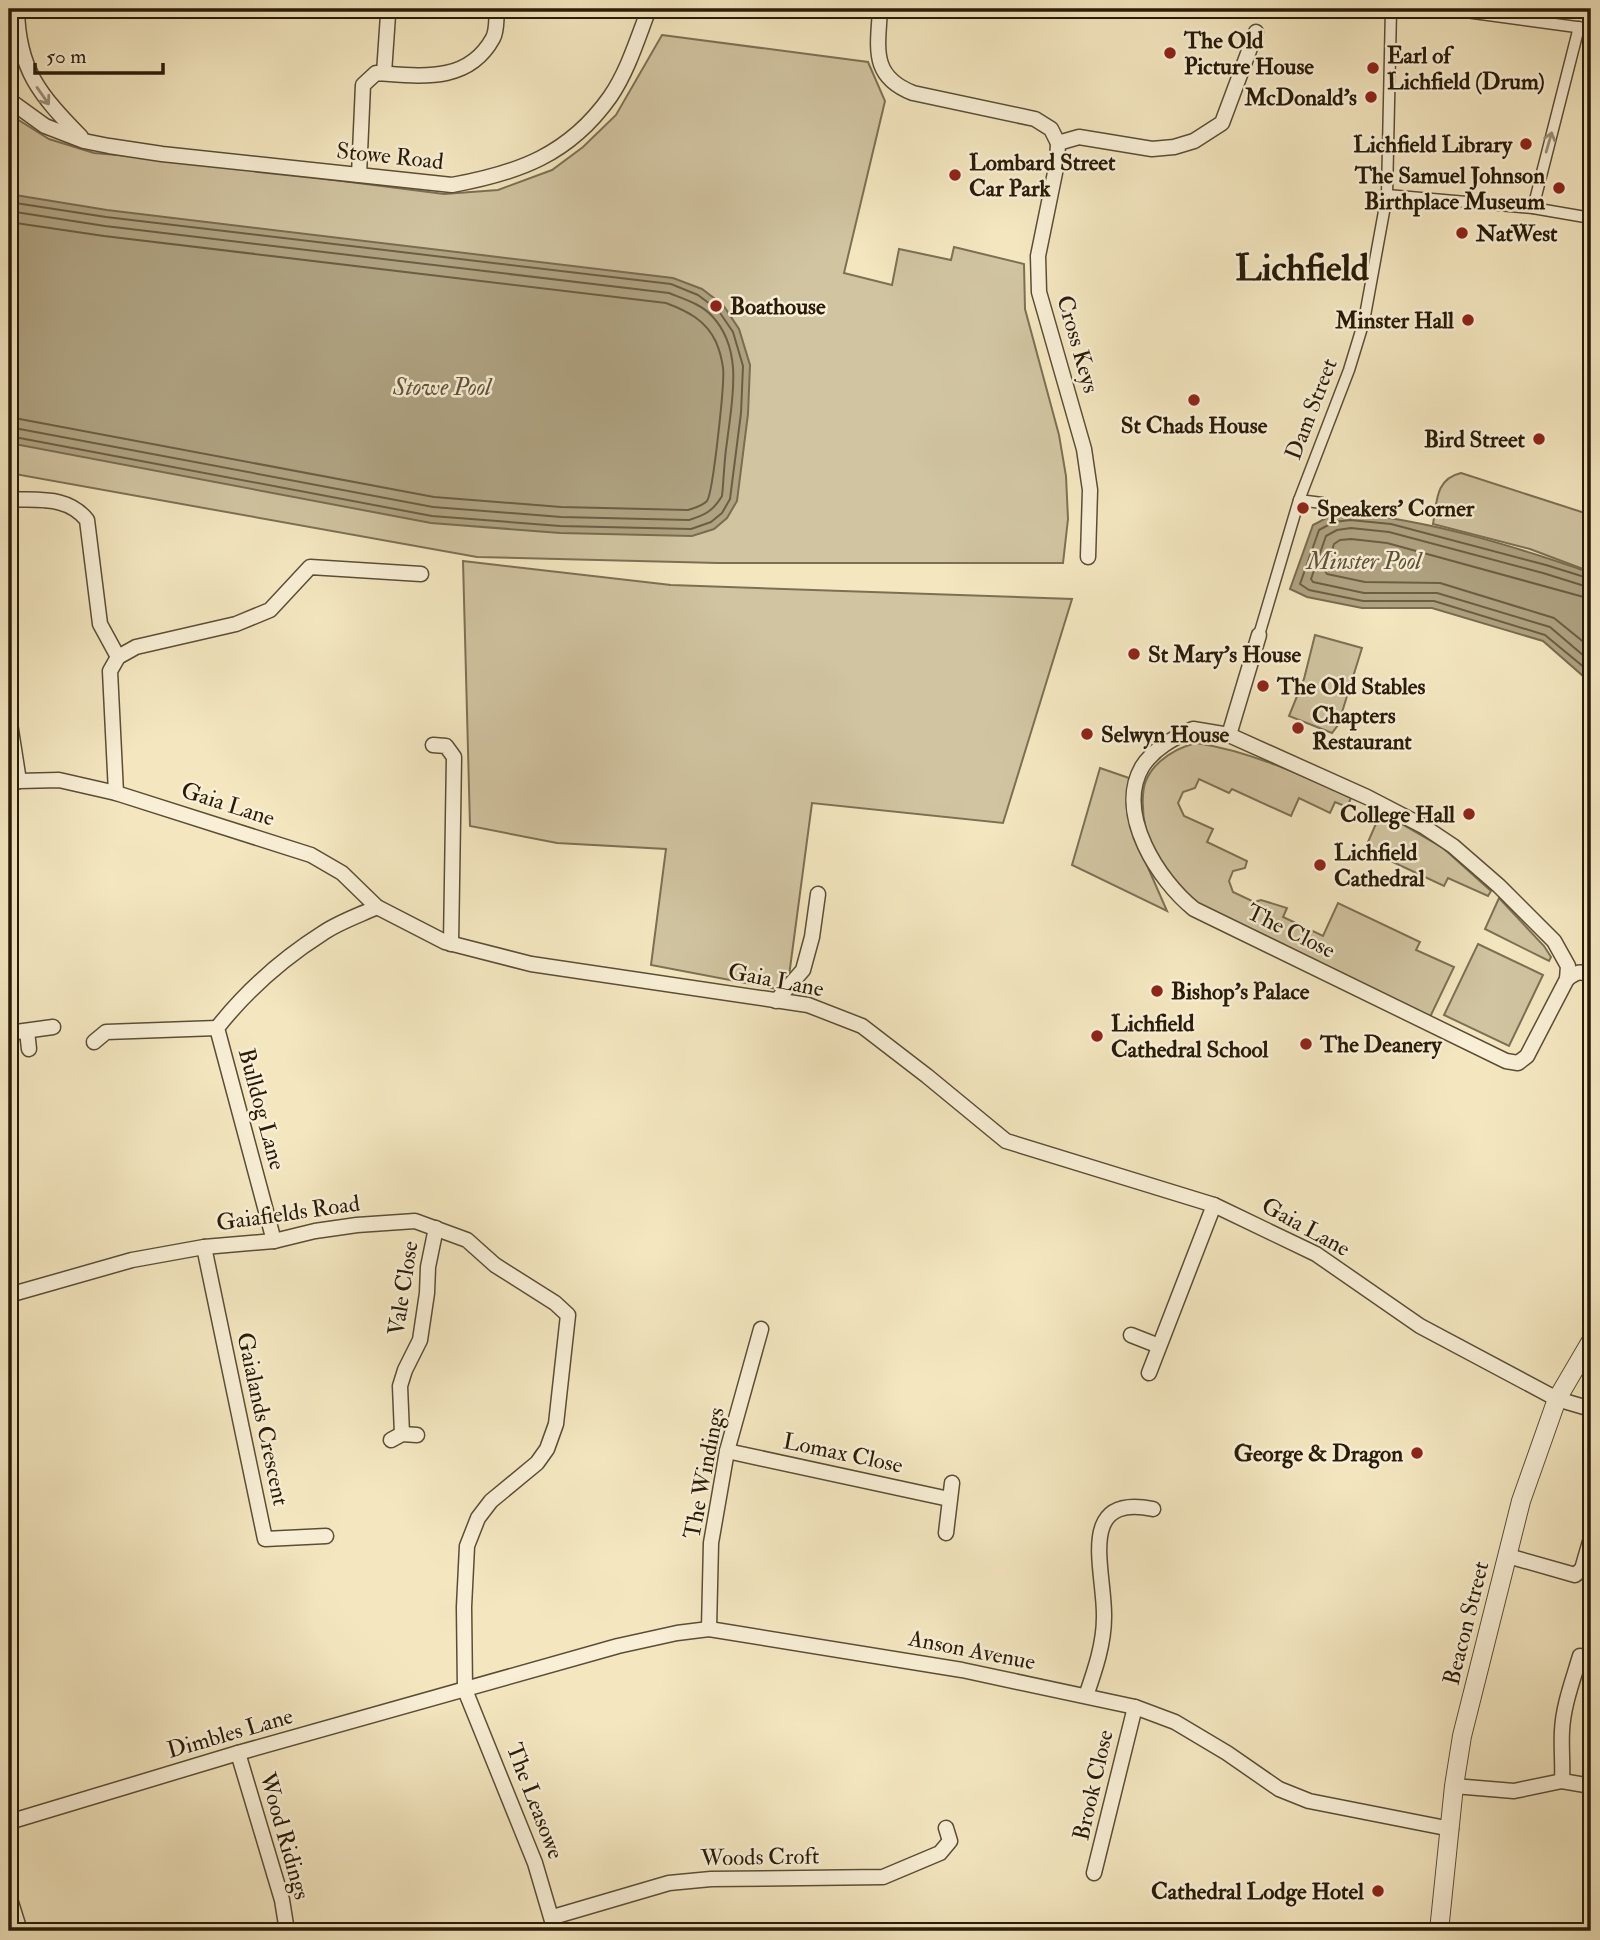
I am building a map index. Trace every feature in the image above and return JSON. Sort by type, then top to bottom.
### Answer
[{"type":"street","points":[[17,9],[20,46],[31,78],[53,109],[84,141]]},
{"type":"street","name":"Stowe Road","points":[[9,100],[45,126],[84,141],[162,154],[452,185],[495,177],[522,168],[570,141],[611,95],[649,9]]},
{"type":"street","points":[[880,9],[878,52],[882,71],[897,87],[913,93],[1035,119],[1051,129],[1058,143],[1079,137],[1152,149],[1179,145],[1211,131],[1222,123],[1256,32]]},
{"type":"street","name":"Dam Street","points":[[1259,635],[1298,500],[1349,370],[1364,321],[1387,195],[1391,9]]},
{"type":"street","points":[[1444,9],[1591,29]]},
{"type":"street","points":[[359,175],[363,85],[376,73],[427,76],[446,74],[461,67],[477,58],[495,36],[497,11]]},
{"type":"street","points":[[384,73],[388,15]]},
{"type":"street","points":[[1533,208],[1579,27]]},
{"type":"street","name":"Cross Keys","points":[[1058,143],[1057,163],[1038,256],[1039,292],[1084,449],[1090,490],[1088,557]]},
{"type":"street","points":[[1387,195],[1533,208],[1591,218]]},
{"type":"street","points":[[9,499],[59,501],[77,508],[86,520],[100,624],[118,657]]},
{"type":"street","points":[[1298,500],[1322,503]]},
{"type":"street","points":[[116,793],[110,671],[118,657],[136,647],[236,624],[270,610],[310,567],[421,574]]},
{"type":"street","points":[[1229,735],[1259,635]]},
{"type":"street","points":[[9,717],[14,782]]},
{"type":"street","name":"The Close","points":[[1194,729],[1229,735],[1367,797],[1423,826],[1453,846],[1499,886],[1555,941],[1568,966],[1567,979],[1527,1056],[1518,1063],[1496,1056],[1195,909],[1176,894],[1160,873],[1146,847],[1135,816],[1136,790],[1142,768],[1166,742],[1194,729]]},
{"type":"street","points":[[433,745],[446,746],[454,757],[450,943]]},
{"type":"street","name":"Gaia Lane","points":[[14,782],[58,780],[116,793],[311,855],[342,873],[377,907],[450,943],[531,964],[808,1005],[862,1027],[1006,1141],[1214,1205],[1316,1254],[1420,1326],[1557,1399],[1591,1409]]},
{"type":"street","points":[[776,1001],[803,970],[812,937],[818,894]]},
{"type":"street","name":"Bulldog Lane","points":[[217,1028],[243,996],[274,968],[325,932],[377,907]]},
{"type":"street","points":[[1567,979],[1575,972],[1584,972],[1591,976]]},
{"type":"street","points":[[9,1033],[53,1027]]},
{"type":"street","name":"Bulldog Lane","points":[[94,1042],[103,1028],[217,1028]]},
{"type":"street","name":"Bulldog Lane","points":[[217,1028],[274,1241]]},
{"type":"street","points":[[27,1031],[29,1049]]},
{"type":"street","points":[[1149,1373],[1214,1205]]},
{"type":"street","name":"Gaiafields Road","points":[[9,1295],[132,1260],[204,1247],[274,1241],[358,1225],[415,1221],[467,1240],[495,1265],[555,1303],[568,1315],[556,1424],[547,1449],[537,1463],[491,1502],[478,1518],[467,1546],[464,1607],[465,1690]]},
{"type":"street","name":"Vale Close","points":[[417,1435],[397,1437],[400,1386],[420,1340],[428,1267],[436,1228]]},
{"type":"street","name":"Gaialands Crescent","points":[[204,1247],[265,1539],[326,1536]]},
{"type":"street","name":"The Windings","points":[[709,1629],[711,1543],[727,1451],[761,1329]]},
{"type":"street","points":[[1131,1335],[1159,1346]]},
{"type":"street","name":"Beacon Street","points":[[1439,1931],[1462,1736],[1521,1501],[1557,1399],[1591,1341]]},
{"type":"street","name":"Lomax Close","points":[[727,1451],[949,1499]]},
{"type":"street","points":[[946,1533],[952,1483]]},
{"type":"street","points":[[1086,1696],[1099,1656],[1104,1620],[1104,1594],[1098,1557],[1100,1536],[1106,1518],[1118,1508],[1133,1505],[1153,1509]]},
{"type":"street","points":[[1508,1556],[1575,1575],[1582,1569],[1591,1538]]},
{"type":"street","name":"Anson Avenue","points":[[465,1690],[618,1646],[709,1629],[962,1670],[1135,1707],[1174,1722],[1279,1788],[1309,1801],[1451,1829]]},
{"type":"street","points":[[1562,1781],[1562,1731],[1580,1656]]},
{"type":"street","name":"Dimbles Lane","points":[[9,1822],[238,1753],[465,1690]]},
{"type":"street","name":"The Leasowe","points":[[465,1690],[510,1796],[554,1924]]},
{"type":"street","name":"Brook Close","points":[[1094,1874],[1135,1707]]},
{"type":"street","name":"Wood Ridings","points":[[238,1753],[282,1900],[286,1931]]},
{"type":"street","points":[[1454,1786],[1514,1791],[1562,1781],[1591,1786]]},
{"type":"street","name":"Woods Croft","points":[[554,1924],[669,1883],[711,1879],[883,1877],[940,1853],[950,1841],[946,1828]]},
{"type":"street","points":[[9,1896],[20,1931]]},
{"type":"shaded area","points":[[662,35],[868,62],[885,101],[844,273],[892,285],[899,249],[951,260],[954,247],[1024,264],[1025,309],[1059,435],[1066,476],[1068,519],[1063,563],[718,563],[477,557],[9,473],[9,114],[49,139],[94,153],[178,160],[444,194],[498,190],[552,170],[583,147],[616,115]]},
{"type":"shaded area","points":[[1461,473],[1591,515],[1591,572],[1530,549],[1433,524],[1442,486],[1446,480]]},
{"type":"shaded area","points":[[463,561],[671,585],[1072,599],[1003,823],[812,803],[787,991],[651,965],[666,849],[557,843],[470,826]]},
{"type":"shaded area","points":[[1315,635],[1362,648],[1338,725],[1332,733],[1289,716],[1304,679]]},
{"type":"shaded area","points":[[1196,743],[1256,758],[1351,798],[1347,807],[1335,802],[1330,813],[1299,798],[1291,816],[1232,789],[1229,793],[1199,779],[1195,788],[1183,792],[1178,803],[1184,816],[1213,829],[1207,842],[1247,861],[1245,868],[1233,871],[1229,881],[1233,892],[1254,902],[1261,900],[1287,908],[1283,917],[1323,936],[1338,903],[1420,942],[1416,950],[1454,967],[1430,1017],[1209,910],[1195,901],[1173,878],[1149,840],[1143,811],[1143,795],[1148,776],[1161,761]]},
{"type":"shaded area","points":[[1100,768],[1132,779],[1132,831],[1167,911],[1072,865]]},
{"type":"shaded area","points":[[1381,812],[1443,848],[1491,891],[1488,896],[1448,878],[1444,886],[1365,849]]},
{"type":"shaded area","points":[[1499,898],[1544,946],[1551,957],[1549,961],[1485,929]]},
{"type":"shaded area","points":[[1478,944],[1543,975],[1509,1046],[1444,1015]]},
{"type":"water","name":"Stowe Pool","points":[[9,194],[107,210],[673,278],[702,289],[723,305],[739,329],[750,365],[748,414],[737,501],[727,518],[714,529],[692,536],[560,533],[431,523],[9,443]]},
{"type":"water","name":"Minster Pool","points":[[1351,513],[1442,528],[1591,573],[1591,683],[1543,641],[1432,608],[1362,608],[1307,597],[1290,589],[1313,525],[1332,515]]},
{"type":"place","name":"The Old Picture House","points":[[1170,53]]},
{"type":"place","name":"Earl of Lichfield (Drum)","points":[[1373,68]]},
{"type":"place","name":"McDonald's","points":[[1371,97]]},
{"type":"place","name":"Lichfield Library","points":[[1526,144]]},
{"type":"place","name":"Lombard Street Car Park","points":[[955,175]]},
{"type":"place","name":"The Samuel Johnson Birthplace Museum","points":[[1559,188]]},
{"type":"place","name":"NatWest","points":[[1462,233]]},
{"type":"place","name":"Boathouse","points":[[716,306]]},
{"type":"place","name":"Minster Hall","points":[[1468,320]]},
{"type":"place","name":"St Chads House","points":[[1194,400]]},
{"type":"place","name":"Bird Street","points":[[1539,439]]},
{"type":"place","name":"Speakers' Corner","points":[[1303,508]]},
{"type":"place","name":"St Mary's House","points":[[1134,654]]},
{"type":"place","name":"The Old Stables","points":[[1263,686]]},
{"type":"place","name":"Chapters Restaurant","points":[[1298,728]]},
{"type":"place","name":"Selwyn House","points":[[1087,734]]},
{"type":"place","name":"College Hall","points":[[1469,814]]},
{"type":"place","name":"Lichfield Cathedral","points":[[1320,865]]},
{"type":"place","name":"Bishop's Palace","points":[[1157,991]]},
{"type":"place","name":"Lichfield Cathedral School","points":[[1097,1036]]},
{"type":"place","name":"The Deanery","points":[[1306,1044]]},
{"type":"place","name":"George & Dragon","points":[[1417,1453]]},
{"type":"place","name":"Cathedral Lodge Hotel","points":[[1378,1891]]},
{"type":"district","name":"Lichfield","points":[[1302,268]]}]
